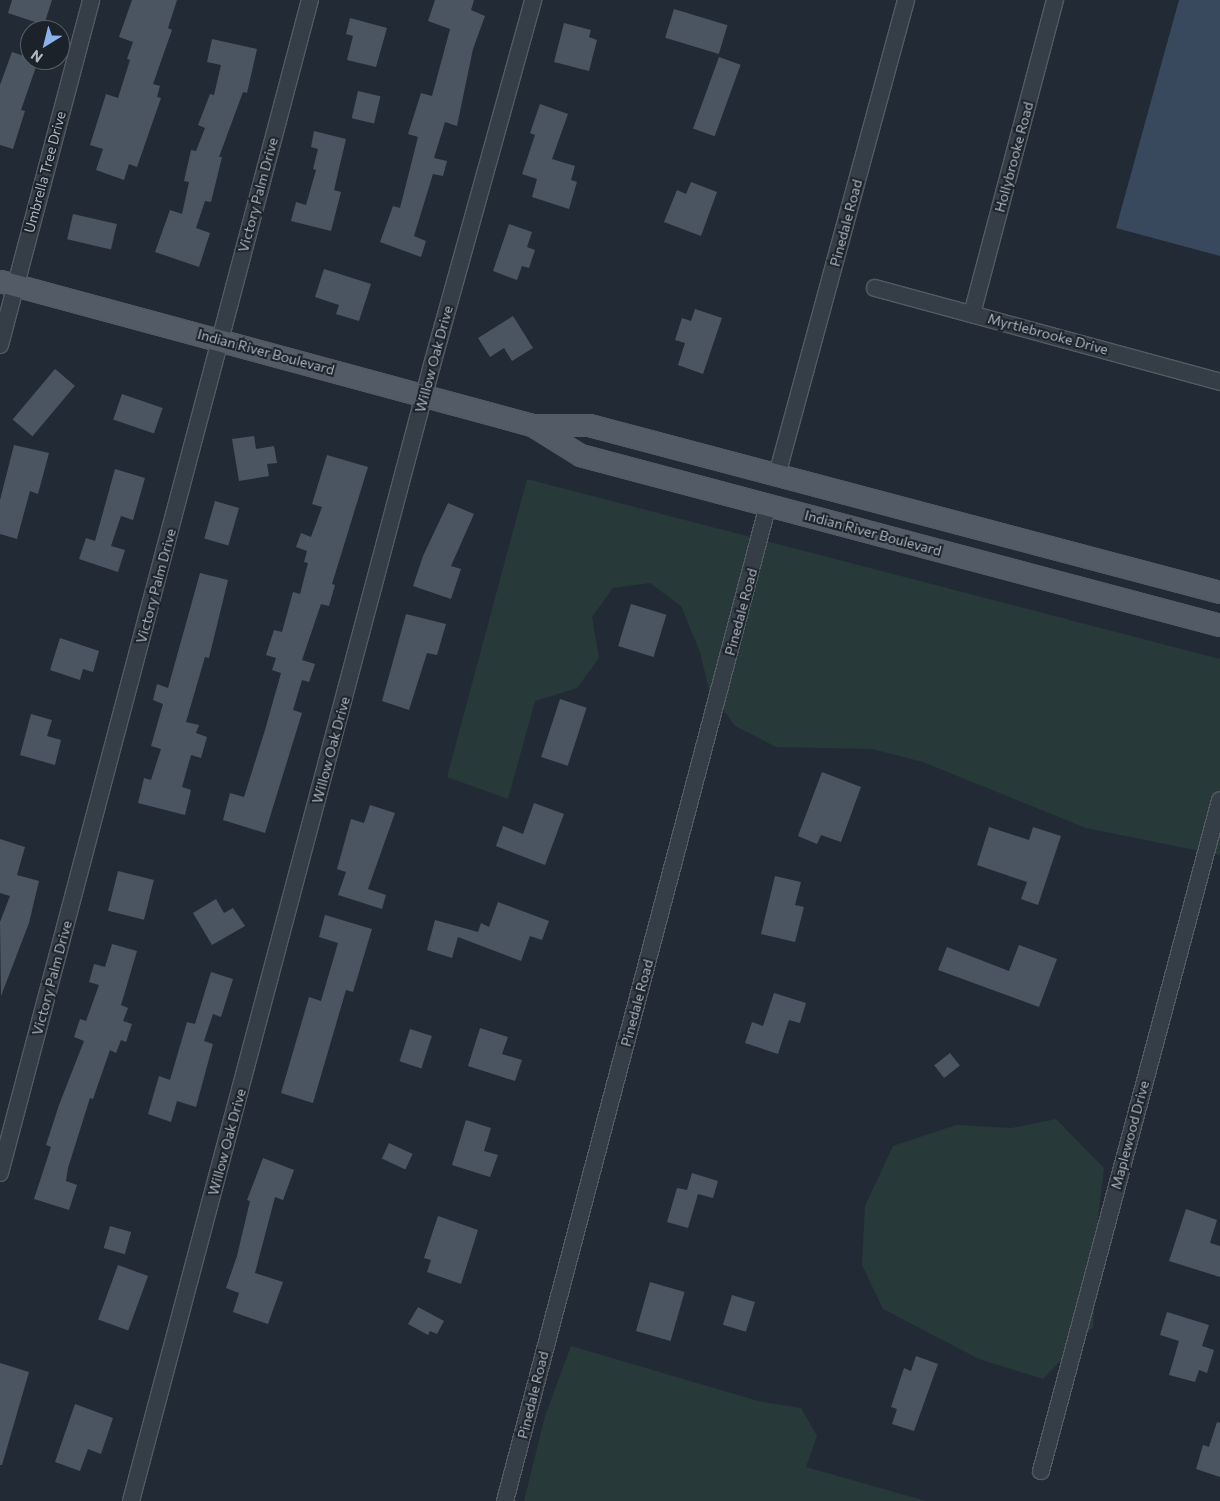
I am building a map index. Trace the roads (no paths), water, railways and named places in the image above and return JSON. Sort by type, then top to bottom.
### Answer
[{"type":"main road","name":"Indian River Boulevard","points":[[8,283],[532,425],[589,425],[1220,592]]},
{"type":"main road","name":"Indian River Boulevard","points":[[532,425],[580,455],[1220,625]]},
{"type":"street","name":"Umbrella Tree Drive","points":[[0,345],[8,283],[91,0]]},
{"type":"street","name":"Victory Palm Drive","points":[[0,1172],[310,0]]},
{"type":"street","name":"Willow Oak Drive","points":[[131,1501],[424,395],[533,0]]},
{"type":"street","name":"Pinedale Road","points":[[777,475],[906,0]]},
{"type":"street","name":"Hollybrooke Road","points":[[972,314],[1055,0]]},
{"type":"street","name":"Myrtlebrooke Drive","points":[[875,288],[1220,382]]},
{"type":"street","name":"Pinedale Road","points":[[505,1501],[768,505]]},
{"type":"street","name":"Maplewood Drive","points":[[1041,1470],[1220,800]]},
{"type":"water","points":[[1179,0],[1220,0],[1220,256],[1116,228]]}]
